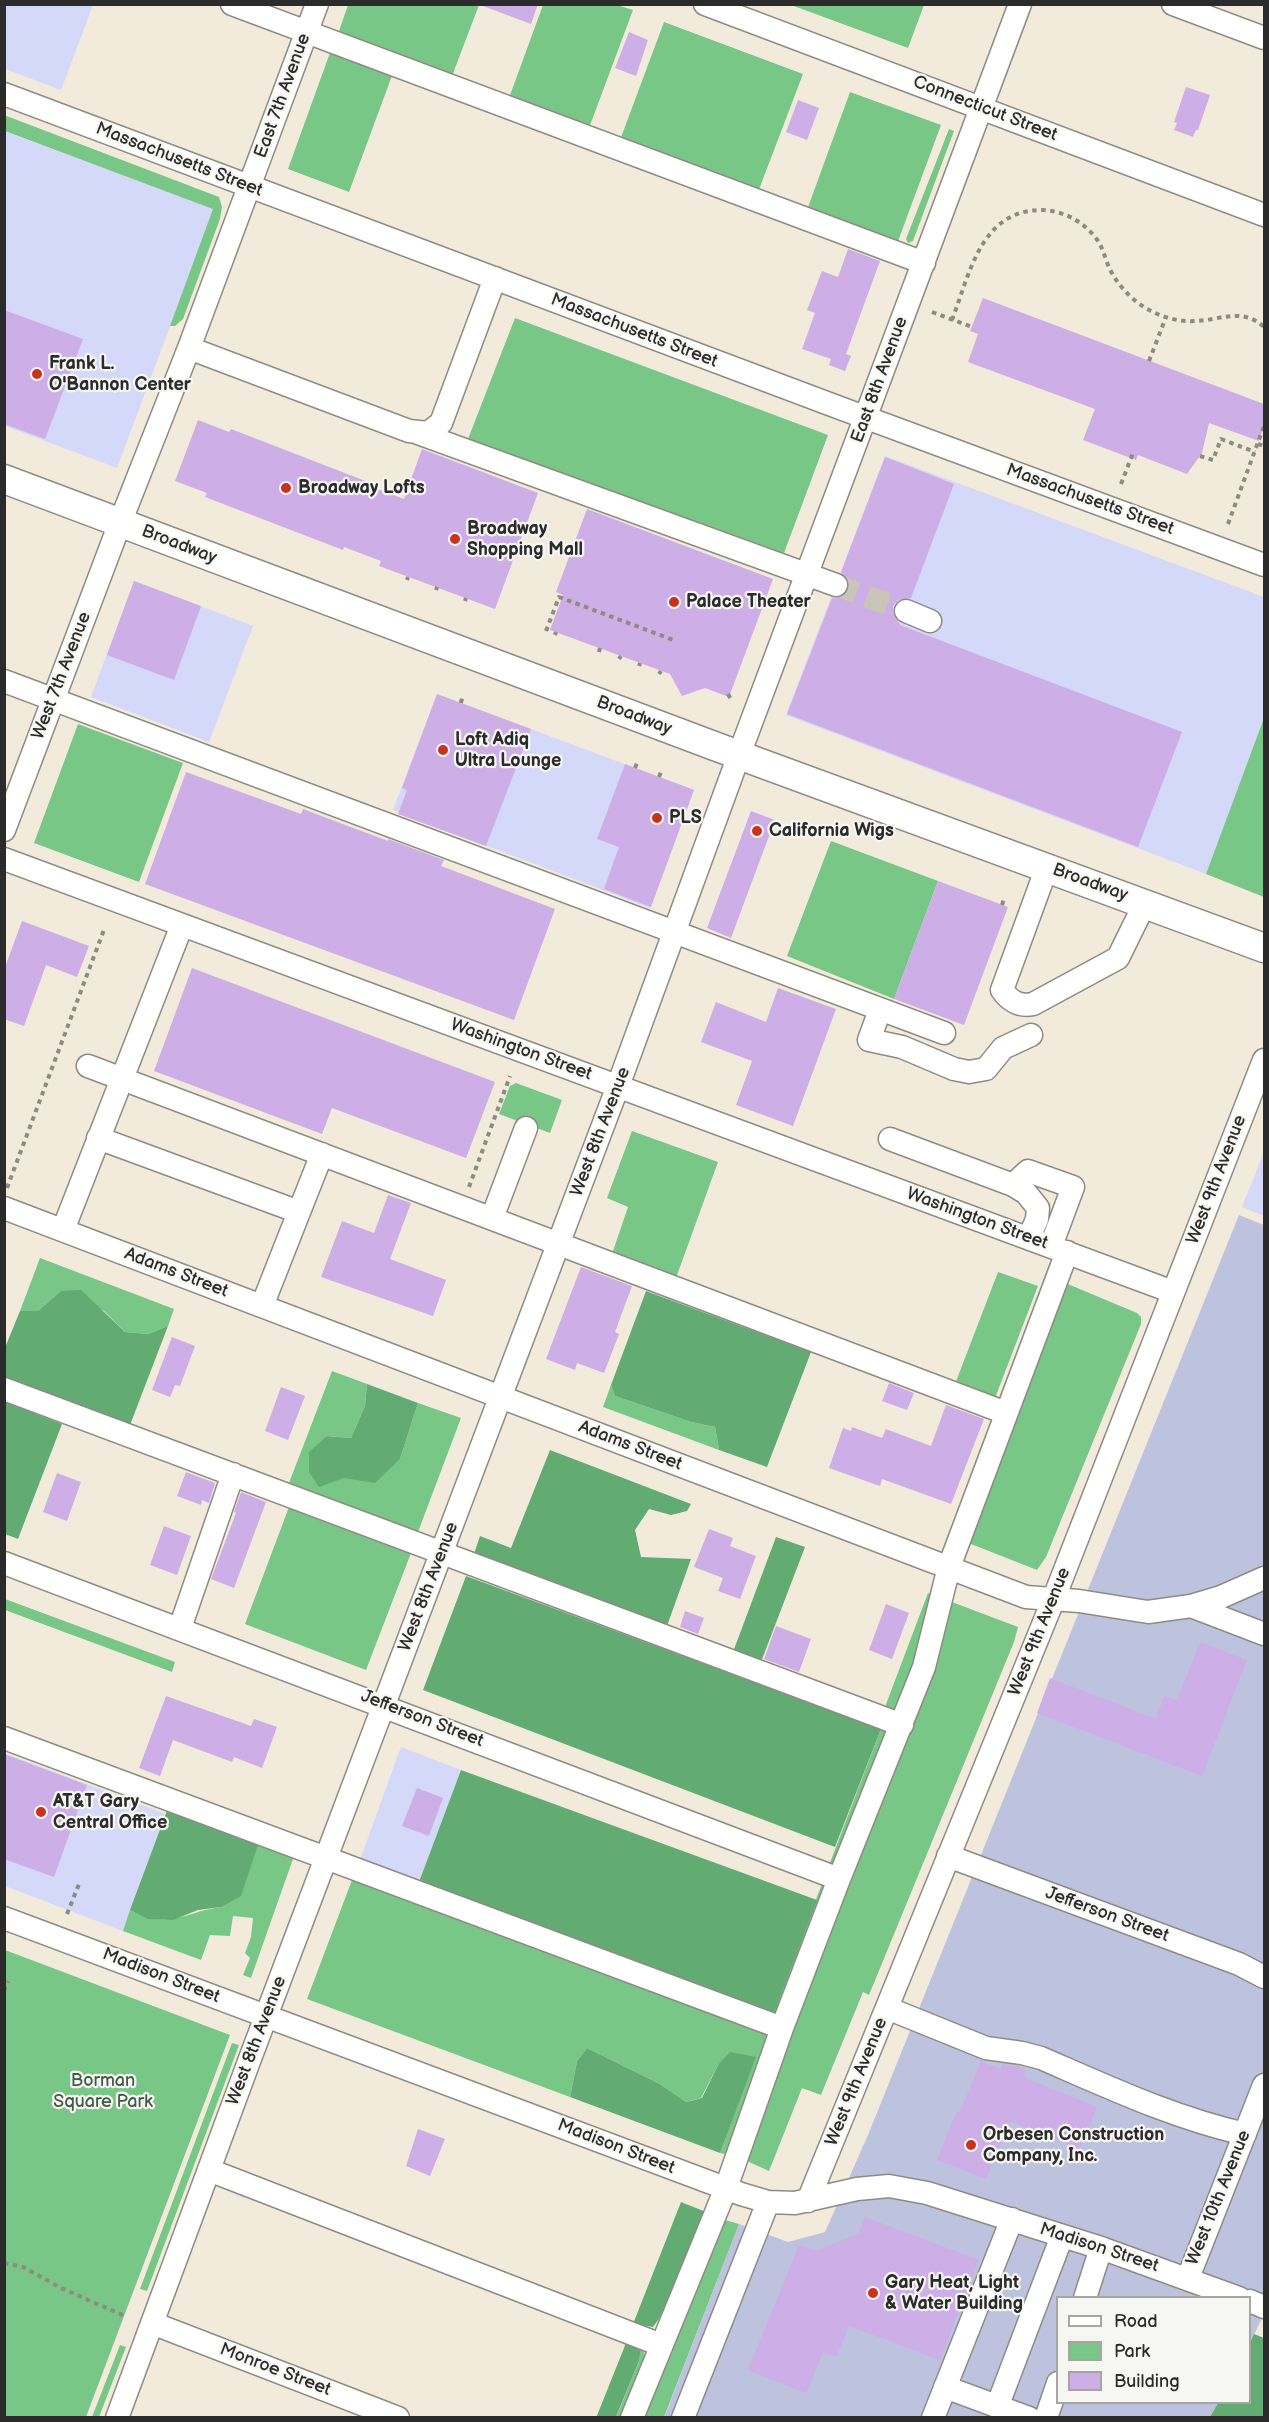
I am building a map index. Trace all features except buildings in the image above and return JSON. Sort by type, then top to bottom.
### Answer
[{"type":"main road","name":"Broadway","points":[[4,479],[739,755],[1264,948]]},
{"type":"street","points":[[232,4],[924,263]]},
{"type":"street","name":"East 7th Avenue","points":[[120,523],[189,348],[317,4]]},
{"type":"street","name":"Connecticut Street","points":[[705,4],[1264,215]]},
{"type":"street","name":"East 8th Avenue","points":[[739,755],[1020,4]]},
{"type":"street","points":[[1173,4],[1264,38]]},
{"type":"street","name":"Massachusetts Street","points":[[4,94],[1264,565]]},
{"type":"street","points":[[418,433],[428,433],[441,423],[495,278]]},
{"type":"street","points":[[189,348],[836,585]]},
{"type":"street","name":"West 7th Avenue","points":[[4,830],[120,523]]},
{"type":"street","points":[[906,611],[930,621]]},
{"type":"street","points":[[4,681],[944,1033]]},
{"type":"street","name":"West 8th Avenue","points":[[117,2418],[266,2016],[618,1086],[739,755]]},
{"type":"street","name":"Washington Street","points":[[4,859],[1173,1292]]},
{"type":"street","points":[[1047,867],[1002,990],[1018,1004],[1033,1004],[1118,958],[1145,903]]},
{"type":"street","points":[[63,1230],[182,925]]},
{"type":"street","points":[[880,1010],[869,1041],[903,1047],[961,1071],[976,1072],[986,1069],[1003,1048],[1031,1035]]},
{"type":"street","name":"West 9th Avenue","points":[[808,2201],[1054,1598],[1264,1060]]},
{"type":"street","points":[[88,1066],[1006,1413]]},
{"type":"street","points":[[492,1218],[526,1128]]},
{"type":"street","points":[[98,1138],[299,1212]]},
{"type":"street","points":[[890,1139],[1013,1185],[1026,1193],[1038,1208],[1037,1219],[1029,1238]]},
{"type":"street","points":[[262,1306],[322,1154]]},
{"type":"street","points":[[632,2418],[726,2188],[782,2028],[924,1667],[950,1567],[1006,1413],[1059,1249],[1073,1187],[1028,1171],[1013,1185]]},
{"type":"street","name":"Adams Street","points":[[6,1198],[63,1230],[1026,1597],[1054,1598],[1148,1612],[1191,1606],[1221,1597],[1264,1578]]},
{"type":"street","points":[[4,1389],[902,1725]]},
{"type":"street","points":[[180,1628],[233,1474]]},
{"type":"street","name":"Jefferson Street","points":[[4,1563],[384,1704],[839,1879]]},
{"type":"street","points":[[1191,1606],[1264,1634]]},
{"type":"street","points":[[4,1738],[782,2028]]},
{"type":"street","name":"Jefferson Street","points":[[948,1856],[1239,1964],[1264,1977]]},
{"type":"street","name":"Madison Street","points":[[4,1918],[768,2202],[795,2203],[857,2189],[889,2186],[927,2193],[1101,2248],[1234,2296]]},
{"type":"street","points":[[887,2008],[986,2048],[1041,2058],[1172,2113],[1200,2123],[1245,2134]]},
{"type":"street","name":"West 10th Avenue","points":[[1188,2278],[1264,2085]]},
{"type":"street","points":[[209,2170],[661,2345]]},
{"type":"street","points":[[683,2418],[768,2202]]},
{"type":"street","points":[[933,2418],[1012,2219]]},
{"type":"street","points":[[997,2407],[1062,2236]]},
{"type":"street","points":[[1086,2296],[1101,2248]]},
{"type":"street","name":"Monroe Street","points":[[152,2323],[398,2418]]},
{"type":"street","points":[[945,2387],[1029,2418]]},
{"type":"street","points":[[1046,2418],[1056,2389]]},
{"type":"path","points":[[952,320],[977,254],[990,233],[1011,217],[1040,210],[1059,213],[1082,224],[1096,239],[1109,267],[1126,292],[1139,304],[1166,317],[1195,321],[1236,315],[1252,318],[1264,327]]},
{"type":"path","points":[[932,312],[972,327]]},
{"type":"path","points":[[1149,361],[1166,317]]},
{"type":"path","points":[[1228,524],[1264,426]]},
{"type":"path","points":[[1200,456],[1213,460],[1221,439],[1255,452]]},
{"type":"path","points":[[1258,444],[1264,446]]},
{"type":"path","points":[[1121,484],[1133,453]]},
{"type":"path","points":[[546,632],[559,597],[676,641]]},
{"type":"path","points":[[728,694],[732,701]]},
{"type":"path","points":[[1002,905],[1004,899]]},
{"type":"path","points":[[6,1198],[105,927]]},
{"type":"path","points":[[465,1196],[510,1076]]},
{"type":"path","points":[[68,1914],[79,1884]]},
{"type":"path","points":[[4,1991],[8,1981]]},
{"type":"path","points":[[4,2263],[23,2267],[61,2288],[127,2317]]},
{"type":"shaded area","points":[[4,5],[93,5],[61,90],[5,69]]},
{"type":"shaded area","points":[[4,131],[214,209],[117,468],[5,426]]},
{"type":"shaded area","points":[[885,456],[1264,597],[1264,718],[1206,874],[786,715]]},
{"type":"shaded area","points":[[134,581],[253,626],[209,742],[91,697]]},
{"type":"shaded area","points":[[437,694],[694,790],[650,908],[393,810]]},
{"type":"shaded area","points":[[1264,1152],[1264,1216],[1242,1207]]},
{"type":"shaded area","points":[[1239,1215],[1264,1225],[1264,2314],[1251,2341],[1251,2296],[1056,2296],[1056,2404],[1217,2404],[1210,2417],[664,2418],[739,2224],[788,2242],[825,2232],[868,2135]]},
{"type":"shaded area","points":[[401,1747],[461,1770],[419,1882],[360,1860]]},
{"type":"shaded area","points":[[4,1753],[166,1814],[123,1931],[5,1886]]},
{"type":"green space","points":[[924,4],[908,48],[791,5]]},
{"type":"green space","points":[[348,5],[479,5],[452,76],[338,34]]},
{"type":"green space","points":[[543,5],[617,5],[633,10],[589,128],[509,98]]},
{"type":"green space","points":[[664,22],[803,74],[758,192],[620,140]]},
{"type":"green space","points":[[331,50],[393,73],[349,192],[288,169]]},
{"type":"green space","points":[[850,92],[941,125],[897,244],[807,210]]},
{"type":"green space","points":[[4,115],[219,197],[222,207],[220,219],[183,319],[175,326],[170,326],[213,209],[5,131]]},
{"type":"green space","points":[[949,129],[954,131],[913,241],[908,243],[906,239]]},
{"type":"green space","points":[[515,318],[828,435],[784,553],[468,439]]},
{"type":"green space","points":[[1264,718],[1264,897],[1206,874]]},
{"type":"green space","points":[[78,724],[183,763],[139,882],[34,843]]},
{"type":"green space","points":[[831,841],[938,881],[894,999],[787,956]]},
{"type":"green space","points":[[516,1083],[562,1100],[550,1133],[499,1114],[510,1086]]},
{"type":"green space","points":[[632,1131],[718,1162],[676,1278],[612,1254],[628,1207],[607,1198]]},
{"type":"green space","points":[[40,1258],[174,1309],[168,1326],[148,1334],[125,1332],[104,1311],[61,1291],[38,1311],[20,1311]]},
{"type":"green space","points":[[998,1272],[1038,1286],[995,1398],[955,1384]]},
{"type":"green space","points":[[1063,1282],[1137,1313],[1141,1317],[1141,1324],[1046,1557],[1037,1570],[966,1542]]},
{"type":"green space","points":[[81,1290],[125,1332],[148,1334],[168,1326],[130,1425],[5,1378],[4,1350],[20,1311],[38,1311],[61,1291]]},
{"type":"green space","points":[[646,1291],[811,1352],[767,1467],[719,1450],[715,1427],[691,1422],[615,1396],[611,1385]]},
{"type":"green space","points":[[332,1371],[367,1384],[365,1406],[351,1438],[327,1436],[319,1486],[400,1459],[418,1403],[461,1418],[418,1532],[289,1483]]},
{"type":"green space","points":[[367,1384],[418,1403],[400,1459],[375,1483],[344,1478],[319,1487],[309,1472],[309,1452],[327,1436],[351,1438],[365,1406]]},
{"type":"green space","points":[[611,1385],[615,1396],[691,1422],[715,1427],[719,1450],[603,1407]]},
{"type":"green space","points":[[5,1402],[62,1424],[18,1539],[5,1534]]},
{"type":"green space","points":[[550,1450],[691,1504],[687,1511],[671,1515],[649,1509],[635,1530],[641,1557],[691,1559],[667,1626],[474,1554],[480,1536],[511,1548]]},
{"type":"green space","points":[[289,1507],[411,1553],[366,1670],[245,1624]]},
{"type":"green space","points":[[776,1537],[805,1547],[761,1662],[733,1652]]},
{"type":"green space","points":[[466,1576],[881,1729],[835,1847],[423,1690]]},
{"type":"green space","points":[[928,1593],[1018,1627],[1014,1642],[869,1995],[863,1992],[821,2095],[802,2088],[769,2171],[740,2158],[720,2153],[755,2057],[718,2065],[701,2098],[686,2102],[660,2084],[587,2048],[577,2061],[570,2097],[307,1999],[352,1880],[765,2033],[881,1729],[885,1707]]},
{"type":"green space","points":[[5,1599],[175,1662],[172,1672],[5,1610]]},
{"type":"green space","points":[[461,1770],[817,1900],[774,2013],[419,1882]]},
{"type":"green space","points":[[168,1808],[259,1842],[241,1896],[221,1907],[198,1910],[173,1920],[148,1919],[130,1910]]},
{"type":"green space","points":[[259,1842],[294,1856],[251,1978],[243,1975],[250,1958],[245,1953],[251,1937],[253,1918],[233,1916],[230,1936],[210,1935],[201,1960],[123,1931],[130,1910],[156,1919],[166,1919],[221,1907]]},
{"type":"green space","name":"Borman Square Park","points":[[5,1950],[230,2035],[86,2417],[5,2417]]},
{"type":"green space","points":[[232,2043],[239,2045],[147,2291],[140,2289]]},
{"type":"green space","points":[[587,2048],[660,2084],[686,2102],[702,2098],[718,2065],[730,2052],[756,2057],[720,2153],[570,2097],[577,2061]]},
{"type":"green space","points":[[681,2202],[706,2212],[659,2319],[653,2327],[633,2324]]},
{"type":"green space","points":[[725,2220],[739,2224],[664,2417],[640,2418]]},
{"type":"green space","points":[[1254,2334],[1264,2338],[1264,2417],[1210,2417],[1217,2404],[1251,2404],[1251,2341]]},
{"type":"green space","points":[[626,2343],[641,2349],[639,2361],[616,2417],[596,2418]]},
{"type":"green space","points":[[120,2345],[126,2347],[99,2417],[92,2417]]},
{"type":"green space","points":[[641,2349],[645,2354],[645,2359],[623,2417],[616,2418],[639,2361]]},
{"type":"tunnel","points":[[836,585],[906,611]]},
{"type":"place","name":"Frank L. O'Bannon Center","points":[[37,374]]},
{"type":"place","name":"Broadway Lofts","points":[[286,488]]},
{"type":"place","name":"Broadway Shopping Mall","points":[[455,539]]},
{"type":"place","name":"Palace Theater","points":[[674,602]]},
{"type":"place","name":"Loft Adiq Ultra Lounge","points":[[443,750]]},
{"type":"place","name":"PLS","points":[[657,818]]},
{"type":"place","name":"California Wigs","points":[[757,831]]},
{"type":"place","name":"AT&T Gary Central Office","points":[[41,1812]]},
{"type":"place","name":"Orbesen Construction Company, Inc.","points":[[971,2145]]},
{"type":"place","name":"Gary Heat, Light & Water Building","points":[[873,2293]]}]
